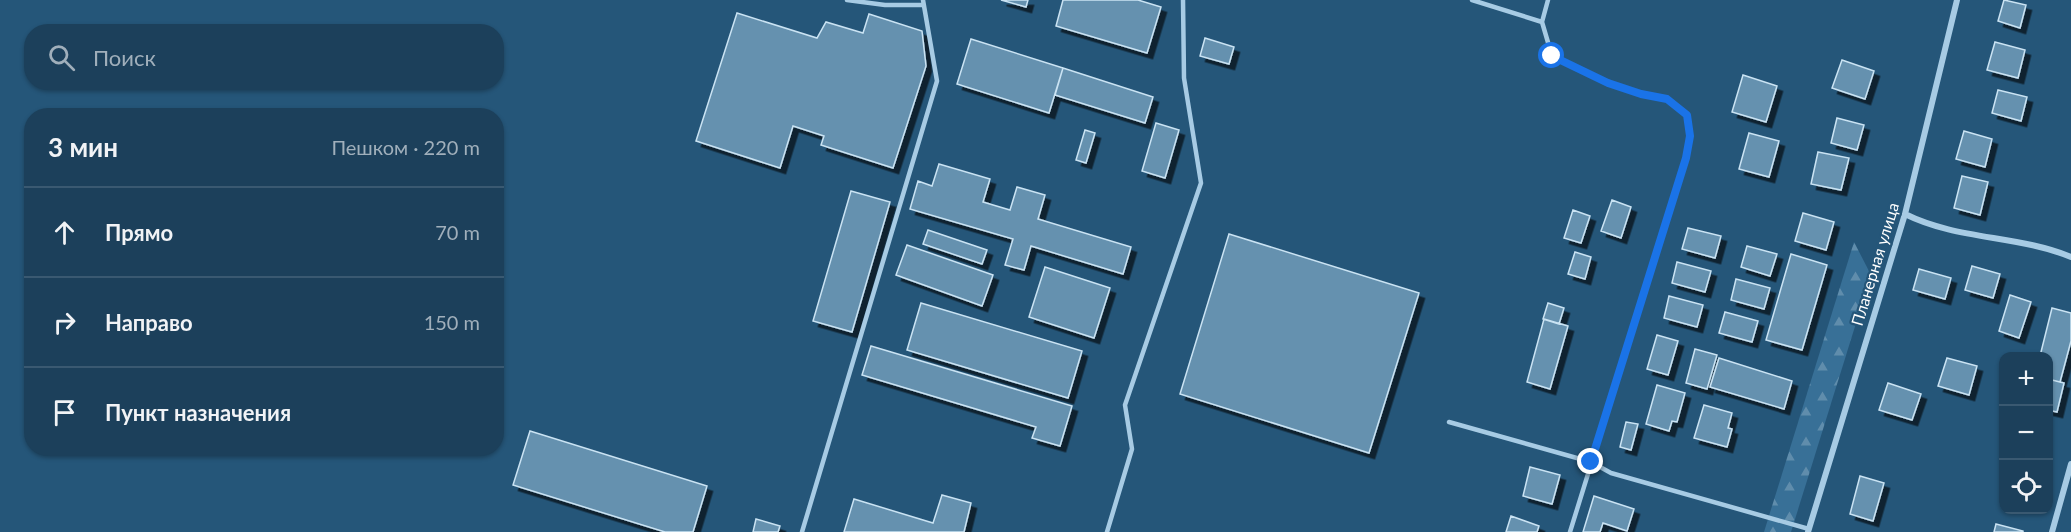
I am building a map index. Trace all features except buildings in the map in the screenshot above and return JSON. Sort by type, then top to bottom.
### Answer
[{"type":"street","name":"Планерная улица","points":[[1808,531],[1905,214],[1957,0]]},
{"type":"street","points":[[1905,214],[1924,223],[1960,233],[2071,257]]},
{"type":"street","points":[[2052,532],[2071,464]]},
{"type":"street","points":[[1808,531],[1817,532]]},
{"type":"lane","points":[[802,532],[938,81],[923,2],[885,5],[847,0]]},
{"type":"lane","points":[[1107,532],[1132,449],[1125,405],[1201,183],[1184,78],[1183,0]]},
{"type":"lane","points":[[1472,0],[1542,22]]},
{"type":"lane","points":[[1548,0],[1542,22],[1552,56],[1608,83],[1641,94],[1667,99],[1687,115],[1690,136],[1686,158],[1570,532]]},
{"type":"lane","points":[[1449,422],[1591,462],[1611,473],[1808,531]]},
{"type":"green space","points":[[1854,242],[1871,275],[1791,532],[1764,532]]},
{"type":"route","points":[[1552,56],[1608,83],[1641,94],[1667,99],[1687,115],[1690,136],[1686,158],[1591,462]]}]
